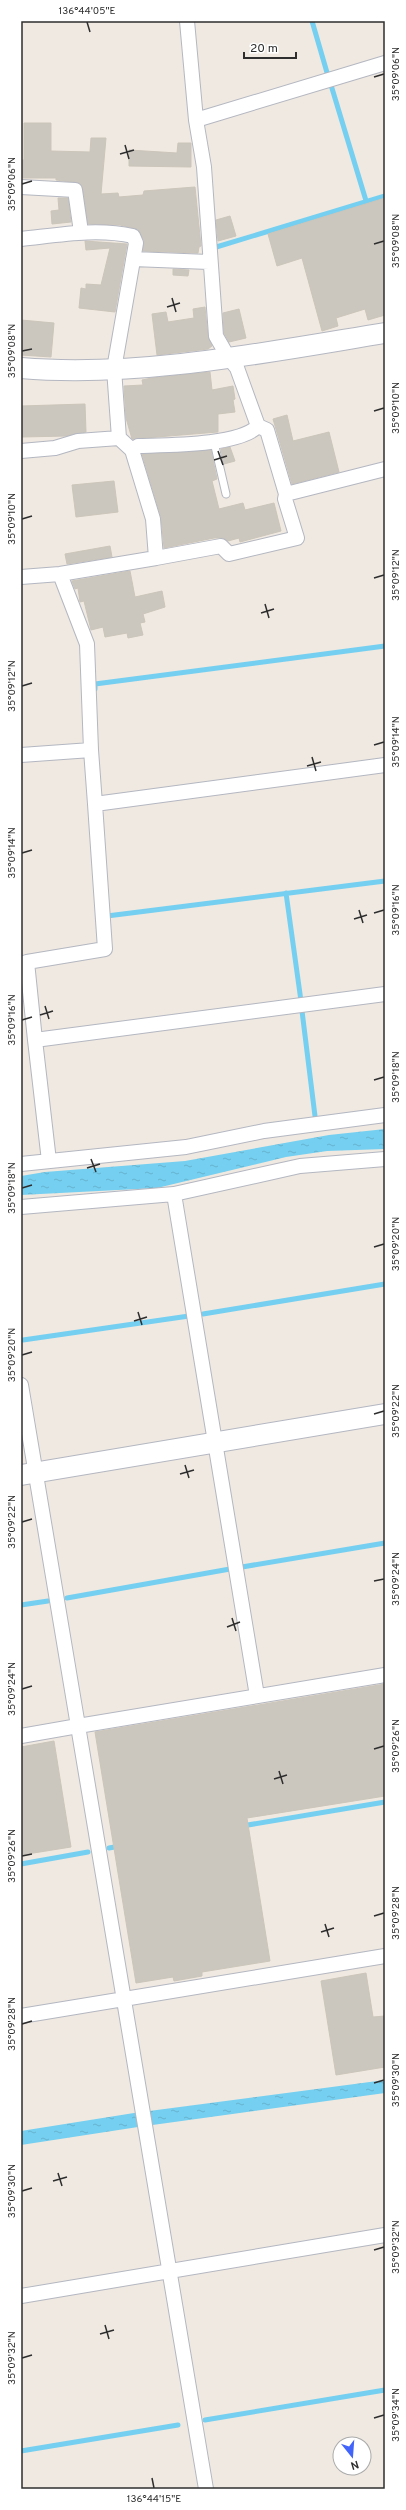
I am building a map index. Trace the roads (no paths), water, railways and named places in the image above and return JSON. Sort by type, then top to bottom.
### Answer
[{"type":"street","points":[[21,577],[60,574],[221,546],[229,554],[297,538],[285,500],[286,494],[267,430],[258,426],[237,368],[228,357],[216,336],[209,262],[204,167],[196,120],[187,21]]},
{"type":"street","points":[[196,120],[385,64]]},
{"type":"street","points":[[21,187],[75,190],[81,232]]},
{"type":"street","points":[[21,239],[81,232],[113,232],[133,236],[136,242],[114,369],[120,438],[132,450],[153,519],[156,558]]},
{"type":"street","points":[[133,259],[209,262]]},
{"type":"street","points":[[21,368],[114,369],[228,357],[385,333]]},
{"type":"street","points":[[132,450],[138,446],[214,442],[252,432],[258,426]]},
{"type":"street","points":[[21,451],[55,448],[78,441],[120,438]]},
{"type":"street","points":[[286,494],[385,470]]},
{"type":"street","points":[[49,1161],[35,1040],[24,963],[104,949],[91,750],[87,644],[60,574]]},
{"type":"street","points":[[21,755],[91,750]]},
{"type":"street","points":[[95,804],[385,765]]},
{"type":"street","points":[[35,1040],[385,994]]},
{"type":"street","points":[[21,1164],[186,1147],[264,1131],[385,1115]]},
{"type":"street","points":[[21,1207],[174,1194],[300,1166],[385,1159]]},
{"type":"street","points":[[174,1194],[257,1696]]},
{"type":"street","points":[[21,1384],[29,1473],[78,1726],[206,2489]]},
{"type":"street","points":[[29,1473],[385,1414]]},
{"type":"street","points":[[21,1736],[385,1675]]},
{"type":"street","points":[[21,2016],[385,1956]]},
{"type":"street","points":[[21,2296],[385,2235]]},
{"type":"lane","points":[[214,442],[226,494]]},
{"type":"water","points":[[385,1129],[385,1149],[327,1151],[286,1157],[157,1188],[21,1195],[21,1176],[45,1172],[185,1161],[329,1135]]},
{"type":"water","points":[[385,2080],[385,2093],[138,2127],[21,2145],[21,2131],[134,2113]]},
{"type":"waterway","points":[[312,21],[328,76]]},
{"type":"waterway","points":[[331,85],[367,204]]},
{"type":"waterway","points":[[213,248],[385,196]]},
{"type":"waterway","points":[[95,689],[95,684],[385,646]]},
{"type":"waterway","points":[[107,916],[385,881]]},
{"type":"waterway","points":[[286,893],[301,1001]]},
{"type":"waterway","points":[[302,1011],[315,1116]]},
{"type":"waterway","points":[[203,1314],[385,1284]]},
{"type":"waterway","points":[[23,1340],[189,1316]]},
{"type":"waterway","points":[[242,1567],[385,1543]]},
{"type":"waterway","points":[[67,1598],[230,1569]]},
{"type":"waterway","points":[[21,1605],[48,1601]]},
{"type":"waterway","points":[[242,1826],[385,1802]]},
{"type":"waterway","points":[[109,1848],[120,1846]]},
{"type":"waterway","points":[[21,1864],[88,1852]]},
{"type":"waterway","points":[[205,2420],[385,2390]]},
{"type":"waterway","points":[[21,2451],[178,2425]]}]
